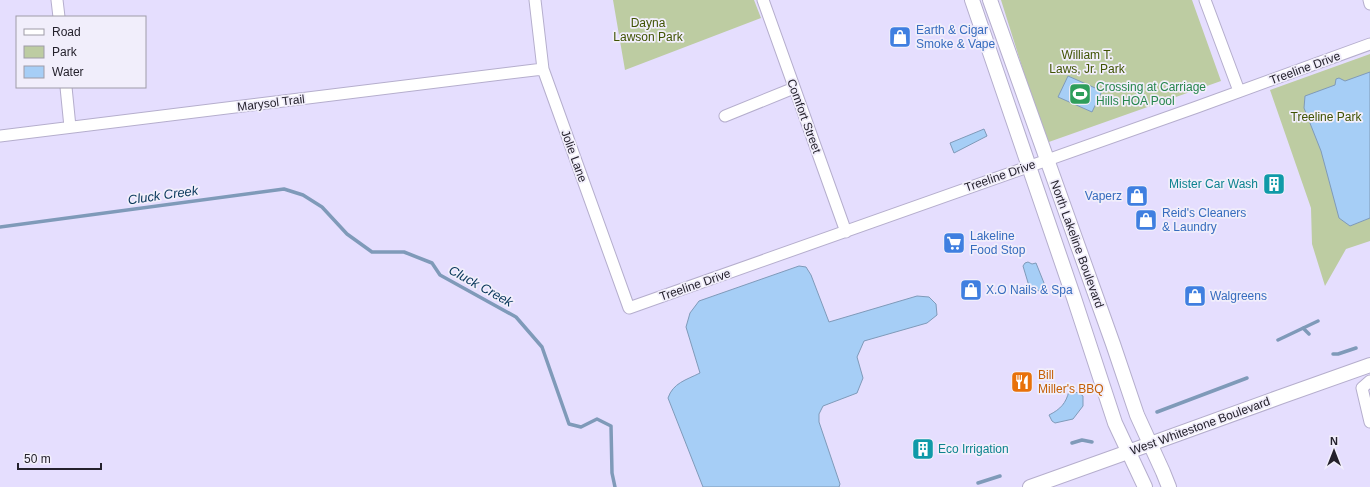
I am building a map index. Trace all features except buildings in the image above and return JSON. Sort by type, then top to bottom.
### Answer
[{"type":"main road","name":"North Lakeline Boulevard","points":[[972,0],[1116,423],[1145,487]]},
{"type":"main road","name":"North Lakeline Boulevard","points":[[990,0],[1046,160],[1090,278],[1137,415],[1169,487]]},
{"type":"main road","name":"West Whitestone Boulevard","points":[[1030,487],[1370,365]]},
{"type":"street","points":[[57,0],[59,16]]},
{"type":"street","name":"Jolie Lane","points":[[534,0],[543,69],[629,308]]},
{"type":"street","name":"Comfort Street","points":[[763,0],[846,232]]},
{"type":"street","points":[[1205,0],[1239,92]]},
{"type":"street","points":[[1369,0],[1370,4]]},
{"type":"street","name":"Treeline Drive","points":[[629,308],[1239,92],[1370,44]]},
{"type":"street","name":"Marysol Trail","points":[[0,136],[543,69]]},
{"type":"street","points":[[66,88],[70,127]]},
{"type":"street","points":[[725,116],[794,88]]},
{"type":"street","points":[[1370,381],[1362,388],[1370,422]]},
{"type":"green space","name":"Dayna Lawson Park","points":[[613,0],[754,0],[761,18],[625,70]]},
{"type":"green space","name":"William T. Laws, Jr. Park","points":[[1001,0],[1192,0],[1221,81],[1046,143]]},
{"type":"green space","name":"Treeline Park","points":[[1370,54],[1370,241],[1346,249],[1325,286],[1312,244],[1311,208],[1270,90]]},
{"type":"water","points":[[1370,72],[1370,218],[1350,226],[1339,218],[1321,151],[1304,108],[1305,96],[1335,85],[1336,79],[1339,78],[1345,81]]},
{"type":"water","name":"Crossing at Carriage Hills HOA Pool","points":[[1068,76],[1102,91],[1092,112],[1058,97]]},
{"type":"water","points":[[984,129],[987,136],[954,153],[950,143]]},
{"type":"water","points":[[1028,262],[1032,264],[1036,263],[1044,283],[1043,287],[1038,291],[1035,287],[1029,286],[1023,266]]},
{"type":"water","points":[[799,266],[806,267],[811,275],[829,322],[917,296],[929,297],[936,304],[937,315],[927,323],[864,341],[857,357],[863,378],[857,393],[823,406],[819,414],[819,422],[840,484],[839,487],[703,487],[668,398],[670,393],[677,385],[700,373],[686,327],[690,313],[699,301]]},
{"type":"water","points":[[1069,391],[1079,393],[1083,396],[1083,406],[1073,419],[1055,423],[1049,415],[1062,405]]},
{"type":"waterway","name":"Cluck Creek","points":[[0,227],[284,189],[303,195],[322,207],[347,234],[372,252],[404,252],[432,263],[440,275],[516,317],[542,347],[569,424],[581,427],[597,419],[611,426],[612,473],[615,487]]},
{"type":"waterway","points":[[1278,340],[1318,321]]},
{"type":"waterway","points":[[1303,328],[1309,334]]},
{"type":"waterway","points":[[1333,354],[1338,354],[1356,348]]},
{"type":"waterway","points":[[1157,412],[1247,378]]},
{"type":"waterway","points":[[1072,443],[1082,440],[1092,442]]},
{"type":"waterway","points":[[978,483],[1000,476]]},
{"type":"place","name":"Earth & Cigar Smoke & Vape","points":[[900,37]]},
{"type":"place","name":"Crossing at Carriage Hills HOA Pool","points":[[1080,94]]},
{"type":"place","name":"Mister Car Wash","points":[[1274,184]]},
{"type":"place","name":"Vaperz","points":[[1137,196]]},
{"type":"place","name":"Reid's Cleaners & Laundry","points":[[1146,220]]},
{"type":"place","name":"Lakeline Food Stop","points":[[954,243]]},
{"type":"place","name":"X.O Nails & Spa","points":[[971,290]]},
{"type":"place","name":"Walgreens","points":[[1195,296]]},
{"type":"place","name":"Bill Miller's BBQ","points":[[1022,382]]},
{"type":"place","name":"Eco Irrigation","points":[[923,449]]}]
